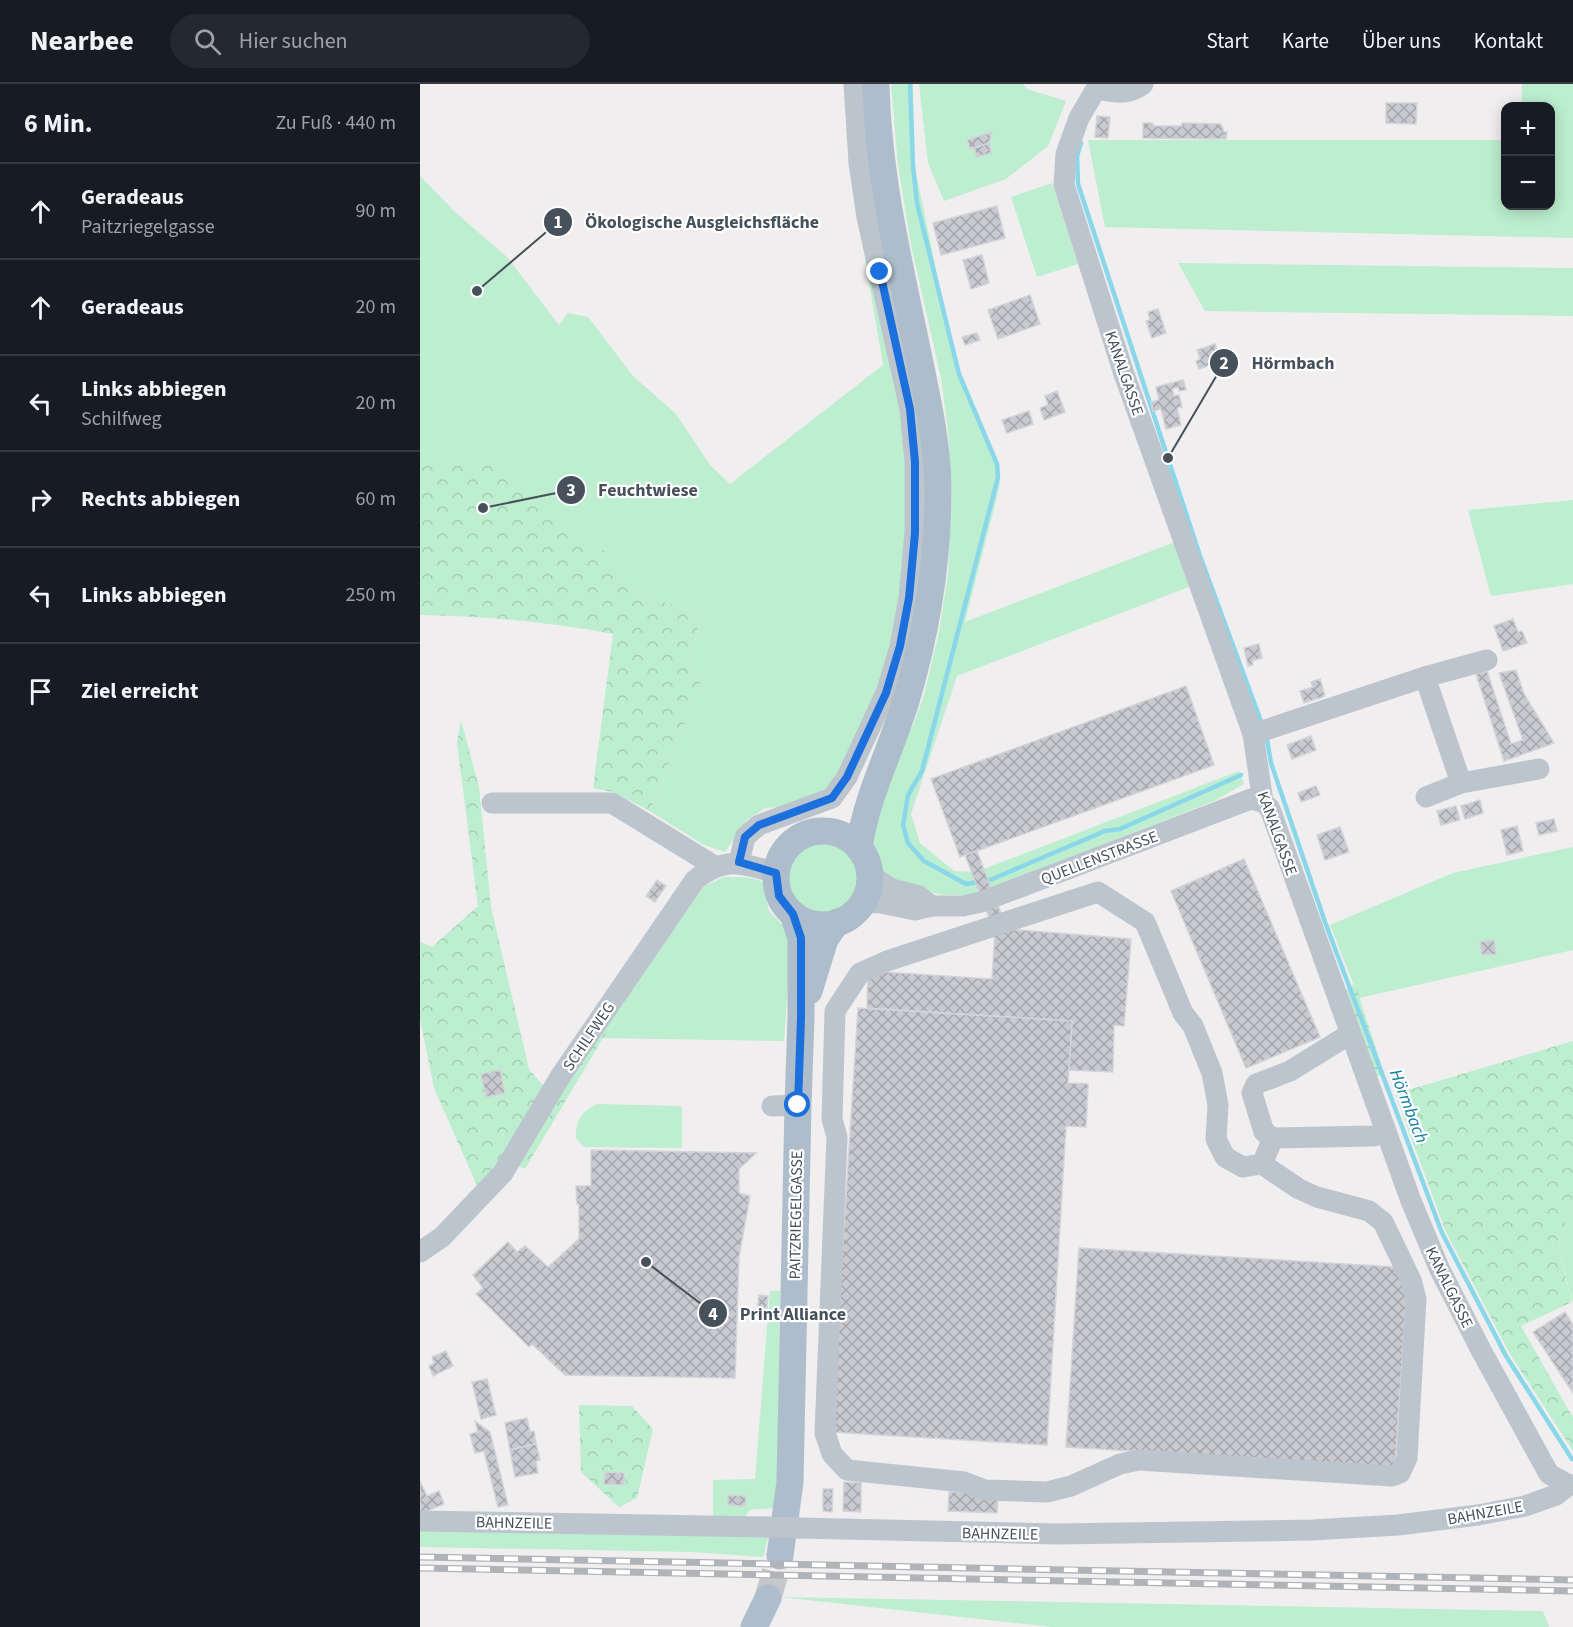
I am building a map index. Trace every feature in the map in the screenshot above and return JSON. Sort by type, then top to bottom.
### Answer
[{"type":"main road","points":[[860,848],[861,832],[885,756],[906,702],[921,641],[933,574],[938,490],[931,417],[886,201],[877,123],[876,84]]},
{"type":"main road","points":[[832,831],[841,824],[885,756]]},
{"type":"main road","points":[[817,831],[832,831],[847,837],[860,848],[869,874],[868,889],[863,902],[856,911],[837,922],[814,924],[793,914],[779,896],[776,873],[780,858],[789,845],[801,836],[817,831]]},
{"type":"main road","name":"PAITZRIEGELGASSE","points":[[793,914],[801,938],[801,1018]]},
{"type":"main road","name":"PAITZRIEGELGASSE","points":[[780,1556],[790,1482],[785,1106],[801,1018],[825,939],[837,922]]},
{"type":"main road","points":[[754,1627],[768,1598]]},
{"type":"street","points":[[739,862],[745,837],[759,825],[832,798],[847,777],[886,693],[900,646],[909,598],[915,533],[915,462],[910,409],[867,217],[859,163],[854,84]]},
{"type":"street","points":[[1102,89],[1125,93],[1136,90],[1143,84]]},
{"type":"street","name":"KANALGASSE","points":[[1102,89],[1079,118],[1066,154],[1064,184],[1124,374],[1253,734],[1263,802],[1270,809],[1411,1201],[1436,1260],[1482,1352],[1550,1474],[1571,1485]]},
{"type":"street","points":[[1253,734],[1487,660]]},
{"type":"street","points":[[1425,678],[1461,783]]},
{"type":"street","points":[[1426,796],[1461,783],[1539,769]]},
{"type":"street","name":"QUELLENSTRASSE","points":[[863,902],[915,910],[932,906],[963,906],[981,902],[1251,799],[1263,802]]},
{"type":"street","points":[[492,804],[612,803],[716,867]]},
{"type":"street","name":"SCHILFWEG","points":[[420,1252],[442,1237],[503,1173],[560,1077],[695,880],[716,867],[739,862],[776,873]]},
{"type":"street","name":"QUELLENSTRASSE","points":[[869,874],[892,889],[920,896],[932,906]]},
{"type":"street","points":[[1098,892],[1145,922],[1183,1013],[1193,1026],[1212,1073],[1218,1105],[1216,1138],[1225,1157],[1243,1167],[1262,1164],[1299,1189],[1317,1197],[1369,1211],[1376,1216],[1383,1222],[1411,1280],[1416,1299],[1408,1447],[1407,1458],[1400,1473],[1392,1476],[1139,1460],[1120,1464],[1071,1486],[1047,1492],[985,1490],[964,1482],[848,1470],[832,1454],[825,1433],[837,1137],[832,1119],[835,1011],[860,974],[887,961],[1098,892]]},
{"type":"street","points":[[1350,1034],[1290,1071],[1256,1084],[1252,1093],[1264,1132],[1273,1138],[1373,1136],[1386,1133]]},
{"type":"street","points":[[1262,1164],[1273,1138]]},
{"type":"street","name":"BAHNZEILE","points":[[420,1521],[1057,1534],[1312,1530],[1421,1522],[1525,1506],[1556,1495],[1571,1485]]},
{"type":"green space","points":[[891,84],[913,84],[915,168],[947,322],[959,372],[998,462],[1000,485],[965,622],[1178,541],[1194,585],[957,676],[911,814],[920,843],[954,871],[976,872],[1239,771],[1244,784],[1214,801],[972,895],[941,895],[895,881],[882,871],[872,842],[873,818],[924,695],[939,632],[948,574],[952,496],[948,431],[941,378],[911,245],[898,165]]},
{"type":"green space","points":[[919,84],[1023,84],[1027,89],[1066,101],[1048,146],[1006,179],[944,201],[928,163]]},
{"type":"green space","points":[[1522,84],[1573,84],[1573,238],[1105,227],[1088,140],[1501,140],[1501,210],[1555,210],[1555,102],[1521,102]]},
{"type":"green space","points":[[420,176],[456,213],[507,257],[559,325],[568,313],[588,317],[633,376],[676,414],[710,465],[730,484],[883,365],[852,182],[901,390],[908,477],[900,618],[881,685],[853,749],[825,793],[797,806],[765,808],[747,820],[725,852],[704,845],[650,811],[701,681],[691,658],[701,615],[625,588],[603,550],[420,466]]},
{"type":"green space","points":[[1052,183],[1078,264],[1037,277],[1011,197]]},
{"type":"green space","points":[[1178,263],[1573,268],[1573,316],[1205,311]]},
{"type":"green space","points":[[487,464],[604,551],[625,588],[701,615],[691,658],[701,681],[650,811],[613,792],[593,788],[613,634],[517,620],[420,615],[420,465]]},
{"type":"green space","points":[[1573,500],[1573,584],[1491,596],[1468,510]]},
{"type":"green space","points":[[461,720],[479,787],[491,907],[529,1069],[546,1089],[524,1131],[478,1188],[434,1088],[420,1019],[420,942],[432,947],[478,906],[457,743]]},
{"type":"green space","points":[[823,842],[837,845],[849,853],[857,865],[860,879],[857,893],[849,905],[837,913],[823,916],[809,913],[797,905],[789,893],[786,879],[789,865],[797,853],[809,845]]},
{"type":"green space","points":[[1573,847],[1573,950],[1359,998],[1330,925],[1453,873]]},
{"type":"green space","points":[[724,877],[745,877],[762,881],[769,911],[788,931],[788,985],[784,1041],[603,1038],[632,996],[642,968],[701,888]]},
{"type":"green space","points":[[642,968],[632,996],[603,1038],[525,1169],[517,1165],[619,996]]},
{"type":"green space","points":[[1355,984],[1384,1073],[1376,1078],[1344,991]]},
{"type":"green space","points":[[1573,1041],[1573,1196],[1558,1248],[1572,1302],[1521,1326],[1573,1418],[1573,1451],[1510,1354],[1446,1232],[1395,1094]]},
{"type":"green space","points":[[597,1104],[680,1106],[682,1108],[682,1148],[584,1147],[576,1138],[578,1122],[587,1110]]},
{"type":"green space","points":[[1573,1196],[1573,1303],[1558,1248]]},
{"type":"green space","points":[[770,1291],[780,1291],[778,1479],[774,1508],[750,1510],[743,1519],[713,1519],[713,1480],[755,1479]]},
{"type":"green space","points":[[579,1405],[632,1406],[653,1429],[637,1498],[619,1507],[581,1472]]},
{"type":"green space","points":[[420,1528],[769,1534],[763,1557],[692,1552],[420,1547]]},
{"type":"green space","points":[[780,1597],[1543,1611],[1549,1627],[1053,1627]]},
{"type":"building","points":[[1386,103],[1417,103],[1416,124],[1386,123]]},
{"type":"building","points":[[1097,116],[1110,117],[1108,138],[1095,137]]},
{"type":"building","points":[[1143,123],[1153,123],[1153,126],[1182,126],[1182,123],[1221,124],[1224,132],[1227,132],[1226,139],[1143,138]]},
{"type":"building","points":[[992,132],[989,143],[970,149],[967,140]]},
{"type":"building","points":[[989,143],[991,153],[977,157],[974,148]]},
{"type":"building","points":[[997,206],[1005,238],[941,255],[933,223]]},
{"type":"building","points":[[982,255],[989,283],[971,289],[963,260]]},
{"type":"building","points":[[1030,295],[1040,324],[998,339],[988,310]]},
{"type":"building","points":[[1158,309],[1166,333],[1152,338],[1146,321],[1150,320],[1148,312]]},
{"type":"building","points":[[977,333],[980,340],[965,345],[962,337]]},
{"type":"building","points":[[1215,344],[1221,361],[1199,369],[1196,361],[1200,359],[1197,350]]},
{"type":"building","points":[[1183,380],[1186,390],[1179,391],[1178,387],[1172,389],[1174,396],[1179,395],[1182,407],[1177,408],[1181,425],[1166,429],[1161,409],[1153,411],[1151,402],[1159,400],[1156,387]]},
{"type":"building","points":[[1057,391],[1065,412],[1044,420],[1040,408],[1048,405],[1045,396]]},
{"type":"building","points":[[1029,411],[1033,424],[1007,433],[1002,420]]},
{"type":"building","points":[[1513,619],[1518,632],[1522,631],[1527,643],[1503,651],[1494,626]]},
{"type":"building","points":[[1259,644],[1262,658],[1252,661],[1253,665],[1248,666],[1244,648]]},
{"type":"building","points":[[1516,670],[1524,694],[1554,743],[1504,761],[1476,674],[1487,671],[1511,744],[1523,740],[1499,673]]},
{"type":"building","points":[[1320,679],[1325,696],[1304,703],[1300,691],[1313,687],[1311,682]]},
{"type":"building","points":[[1186,686],[1214,765],[960,857],[931,779]]},
{"type":"building","points":[[1311,736],[1316,750],[1292,759],[1287,745]]},
{"type":"building","points":[[1316,786],[1320,795],[1301,802],[1298,793]]},
{"type":"building","points":[[1480,800],[1483,813],[1465,819],[1461,806]]},
{"type":"building","points":[[1456,806],[1460,820],[1441,825],[1437,811]]},
{"type":"building","points":[[1554,819],[1557,831],[1539,835],[1536,823]]},
{"type":"building","points":[[1517,826],[1523,851],[1507,855],[1501,830]]},
{"type":"building","points":[[1340,827],[1349,852],[1325,860],[1317,835]]},
{"type":"building","points":[[977,851],[1007,929],[995,933],[965,855]]},
{"type":"building","points":[[1244,859],[1320,1037],[1246,1068],[1171,891]]},
{"type":"building","points":[[657,880],[666,886],[655,902],[646,896]]},
{"type":"building","points":[[1007,929],[1131,939],[1124,1026],[1114,1025],[1113,1072],[1069,1070],[1072,1021],[867,1008],[868,971],[992,979],[995,933]]},
{"type":"building","points":[[1494,940],[1496,954],[1482,955],[1480,942]]},
{"type":"building","points":[[858,1008],[1072,1021],[1068,1083],[1088,1084],[1086,1127],[1066,1126],[1047,1445],[831,1432]]},
{"type":"building","points":[[500,1070],[505,1093],[486,1097],[481,1074]]},
{"type":"building","points":[[591,1150],[756,1153],[739,1169],[739,1193],[750,1196],[739,1257],[735,1378],[565,1375],[532,1344],[529,1347],[476,1294],[483,1288],[473,1275],[508,1242],[517,1252],[525,1246],[548,1267],[579,1239],[579,1204],[577,1204],[576,1186],[591,1186]]},
{"type":"building","points":[[1079,1248],[1395,1267],[1407,1285],[1395,1467],[1066,1447]]},
{"type":"building","points":[[759,1295],[768,1296],[766,1315],[757,1314]]},
{"type":"building","points":[[1565,1312],[1573,1325],[1573,1393],[1533,1332]]},
{"type":"building","points":[[446,1351],[453,1366],[433,1376],[429,1366],[434,1363],[432,1357]]},
{"type":"building","points":[[487,1379],[496,1415],[481,1419],[472,1382]]},
{"type":"building","points":[[527,1418],[530,1432],[534,1431],[536,1444],[510,1450],[505,1423]]},
{"type":"building","points":[[475,1421],[490,1432],[508,1505],[498,1507],[484,1451],[475,1453],[470,1434],[478,1432]]},
{"type":"building","points":[[536,1444],[540,1460],[536,1461],[538,1473],[515,1477],[510,1450]]},
{"type":"building","points":[[605,1472],[624,1473],[624,1485],[604,1484]]},
{"type":"building","points":[[420,1481],[427,1496],[439,1491],[444,1504],[420,1514]]},
{"type":"building","points":[[844,1482],[861,1483],[861,1512],[843,1511]]},
{"type":"building","points":[[823,1489],[833,1489],[832,1512],[823,1511]]},
{"type":"building","points":[[949,1492],[969,1492],[998,1499],[997,1513],[948,1511]]},
{"type":"building","points":[[728,1495],[746,1496],[745,1506],[728,1505]]},
{"type":"waterway","name":"Hörmbach","points":[[910,84],[913,166],[917,203],[959,374],[997,464],[998,477],[922,771],[908,795],[903,825],[908,843],[924,861],[966,884],[990,880],[1105,831],[1120,829],[1241,775]]},
{"type":"waterway","name":"Hörmbach","points":[[1081,143],[1077,156],[1078,184],[1200,556],[1262,724]]},
{"type":"waterway","name":"Hörmbach","points":[[1267,740],[1271,763],[1325,922],[1442,1233],[1506,1356],[1572,1459]]},
{"type":"tunnel","points":[[768,1598],[780,1556]]},
{"type":"railway","points":[[420,1557],[1573,1580]]},
{"type":"railway","points":[[420,1568],[1573,1591]]},
{"type":"place","name":"Ökologische Ausgleichsfläche","points":[[477,291]]},
{"type":"place","name":"Hörmbach","points":[[1168,458]]},
{"type":"place","name":"Feuchtwiese","points":[[483,508]]},
{"type":"place","name":"Print Alliance","points":[[646,1262]]},
{"type":"route","points":[[798,1105],[801,938],[793,914],[779,896],[776,873],[739,862],[745,837],[759,825],[832,798],[847,777],[886,693],[900,646],[909,598],[915,533],[915,462],[910,409],[880,272]]}]
